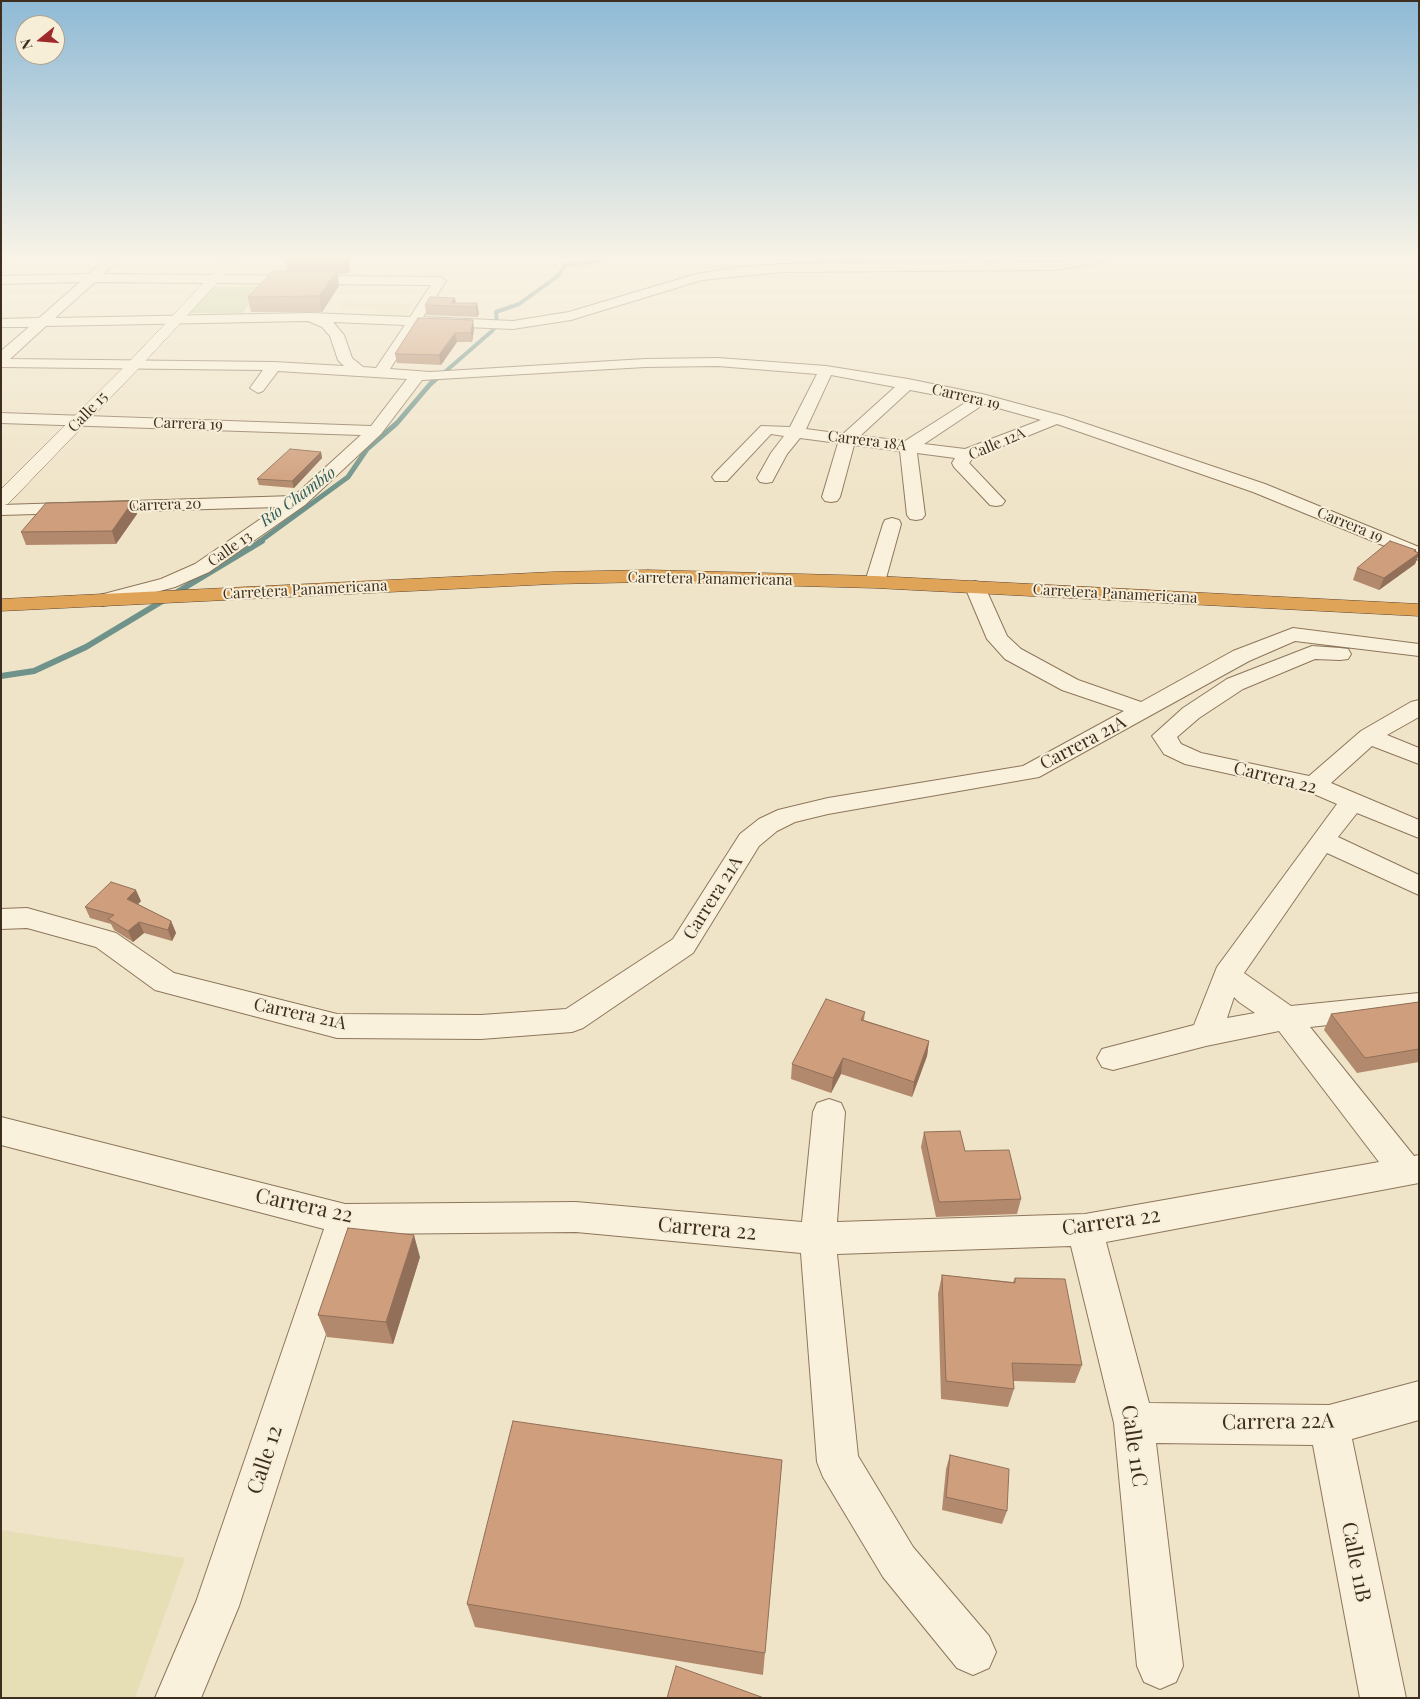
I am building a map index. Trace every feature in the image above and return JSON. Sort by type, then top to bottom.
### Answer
[{"type":"highway","name":"Carretera Panamericana","points":[[1,605],[544,579],[648,576],[875,582],[1419,610]]},
{"type":"main road","name":"Calle 15","points":[[1,500],[160,336]]},
{"type":"street","points":[[1,360],[28,336]]},
{"type":"street","points":[[337,336],[345,360],[359,371]]},
{"type":"street","points":[[1,363],[274,366],[381,372],[404,336]]},
{"type":"street","name":"Carrera 19","points":[[381,372],[423,376],[645,363],[718,362],[826,370],[908,384],[982,399],[1057,419],[1259,488],[1419,554]]},
{"type":"street","points":[[258,388],[274,366]]},
{"type":"street","points":[[766,478],[779,453],[796,432],[826,370]]},
{"type":"street","name":"Calle 13","points":[[104,600],[168,583],[202,568],[299,501],[375,431],[423,376]]},
{"type":"street","points":[[831,497],[847,439],[908,384]]},
{"type":"street","points":[[916,515],[908,447],[982,399]]},
{"type":"street","name":"Carrera 19","points":[[1,418],[375,431]]},
{"type":"street","name":"Calle 12A","points":[[996,501],[960,463],[967,454],[1057,419]]},
{"type":"street","name":"Carrera 18A","points":[[722,477],[767,428],[967,454]]},
{"type":"street","name":"Carrera 20","points":[[1,510],[299,501]]},
{"type":"street","points":[[875,582],[892,524]]},
{"type":"street","points":[[975,587],[998,638],[1013,654],[1070,685],[1144,710]]},
{"type":"street","name":"Carrera 21A","points":[[1,919],[27,918],[106,940],[165,982],[337,1026],[481,1027],[572,1020],[684,946],[749,840],[768,824],[787,816],[828,806],[1030,772],[1241,656],[1293,634],[1417,655]]},
{"type":"street","name":"Carrera 22","points":[[1417,655],[1312,652],[1235,684],[1192,713],[1164,736],[1172,749],[1194,759],[1314,785],[1419,830]]},
{"type":"street","points":[[1314,785],[1368,736],[1419,707]]},
{"type":"street","points":[[1368,736],[1419,757]]},
{"type":"street","points":[[1206,1034],[1227,975],[1322,840],[1352,802]]},
{"type":"street","points":[[1322,840],[1419,886]]},
{"type":"street","points":[[1227,975],[1250,994],[1286,1018],[1412,1169]]},
{"type":"street","points":[[1113,1058],[1206,1034],[1286,1018],[1419,1004]]},
{"type":"street","points":[[829,1112],[818,1238],[838,1462],[898,1562],[974,1652]]},
{"type":"street","name":"Carrera 22","points":[[1,1131],[345,1219],[576,1217],[818,1238],[1085,1230],[1412,1169]]},
{"type":"street","name":"Calle 12","points":[[178,1698],[217,1606],[345,1219]]},
{"type":"street","name":"Calle 11C","points":[[1085,1230],[1134,1423],[1160,1666]]},
{"type":"street","name":"Carrera 22A","points":[[1134,1423],[1329,1425],[1419,1400]]},
{"type":"street","name":"Calle 11B","points":[[1329,1425],[1383,1698]]},
{"type":"shaded area","points":[[1,1530],[185,1558],[135,1698],[1,1698]]},
{"type":"building","points":[[406,336],[453,336],[439,355],[395,354]]},
{"type":"building","points":[[290,449],[321,452],[292,481],[257,479]]},
{"type":"building","points":[[133,501],[112,531],[21,532],[46,503]]},
{"type":"building","points":[[1390,541],[1416,550],[1414,551],[1419,553],[1384,578],[1357,568]]},
{"type":"building","points":[[111,882],[136,890],[127,899],[171,921],[168,930],[139,922],[128,931],[108,919],[114,915],[85,907]]},
{"type":"building","points":[[826,999],[865,1012],[861,1020],[929,1041],[914,1082],[843,1058],[833,1078],[792,1064]]},
{"type":"building","points":[[1419,1002],[1419,1049],[1365,1058],[1331,1014]]},
{"type":"building","points":[[960,1131],[965,1151],[1009,1150],[1021,1199],[939,1202],[924,1132]]},
{"type":"building","points":[[348,1228],[414,1235],[386,1322],[318,1315]]},
{"type":"building","points":[[942,1275],[1015,1283],[1015,1278],[1065,1279],[1082,1365],[1012,1363],[1014,1389],[946,1381]]},
{"type":"building","points":[[513,1421],[782,1460],[765,1653],[467,1604]]},
{"type":"building","points":[[950,1455],[1009,1469],[1007,1511],[946,1497]]},
{"type":"building","points":[[676,1666],[764,1698],[667,1698]]},
{"type":"waterway","name":"Río Chambío","points":[[431,384],[486,336]]},
{"type":"waterway","name":"Río Chambío","points":[[259,542],[348,477],[367,449],[397,423],[432,382]]},
{"type":"waterway","name":"Río Chambío","points":[[1,676],[34,671],[86,647],[262,541]]}]
